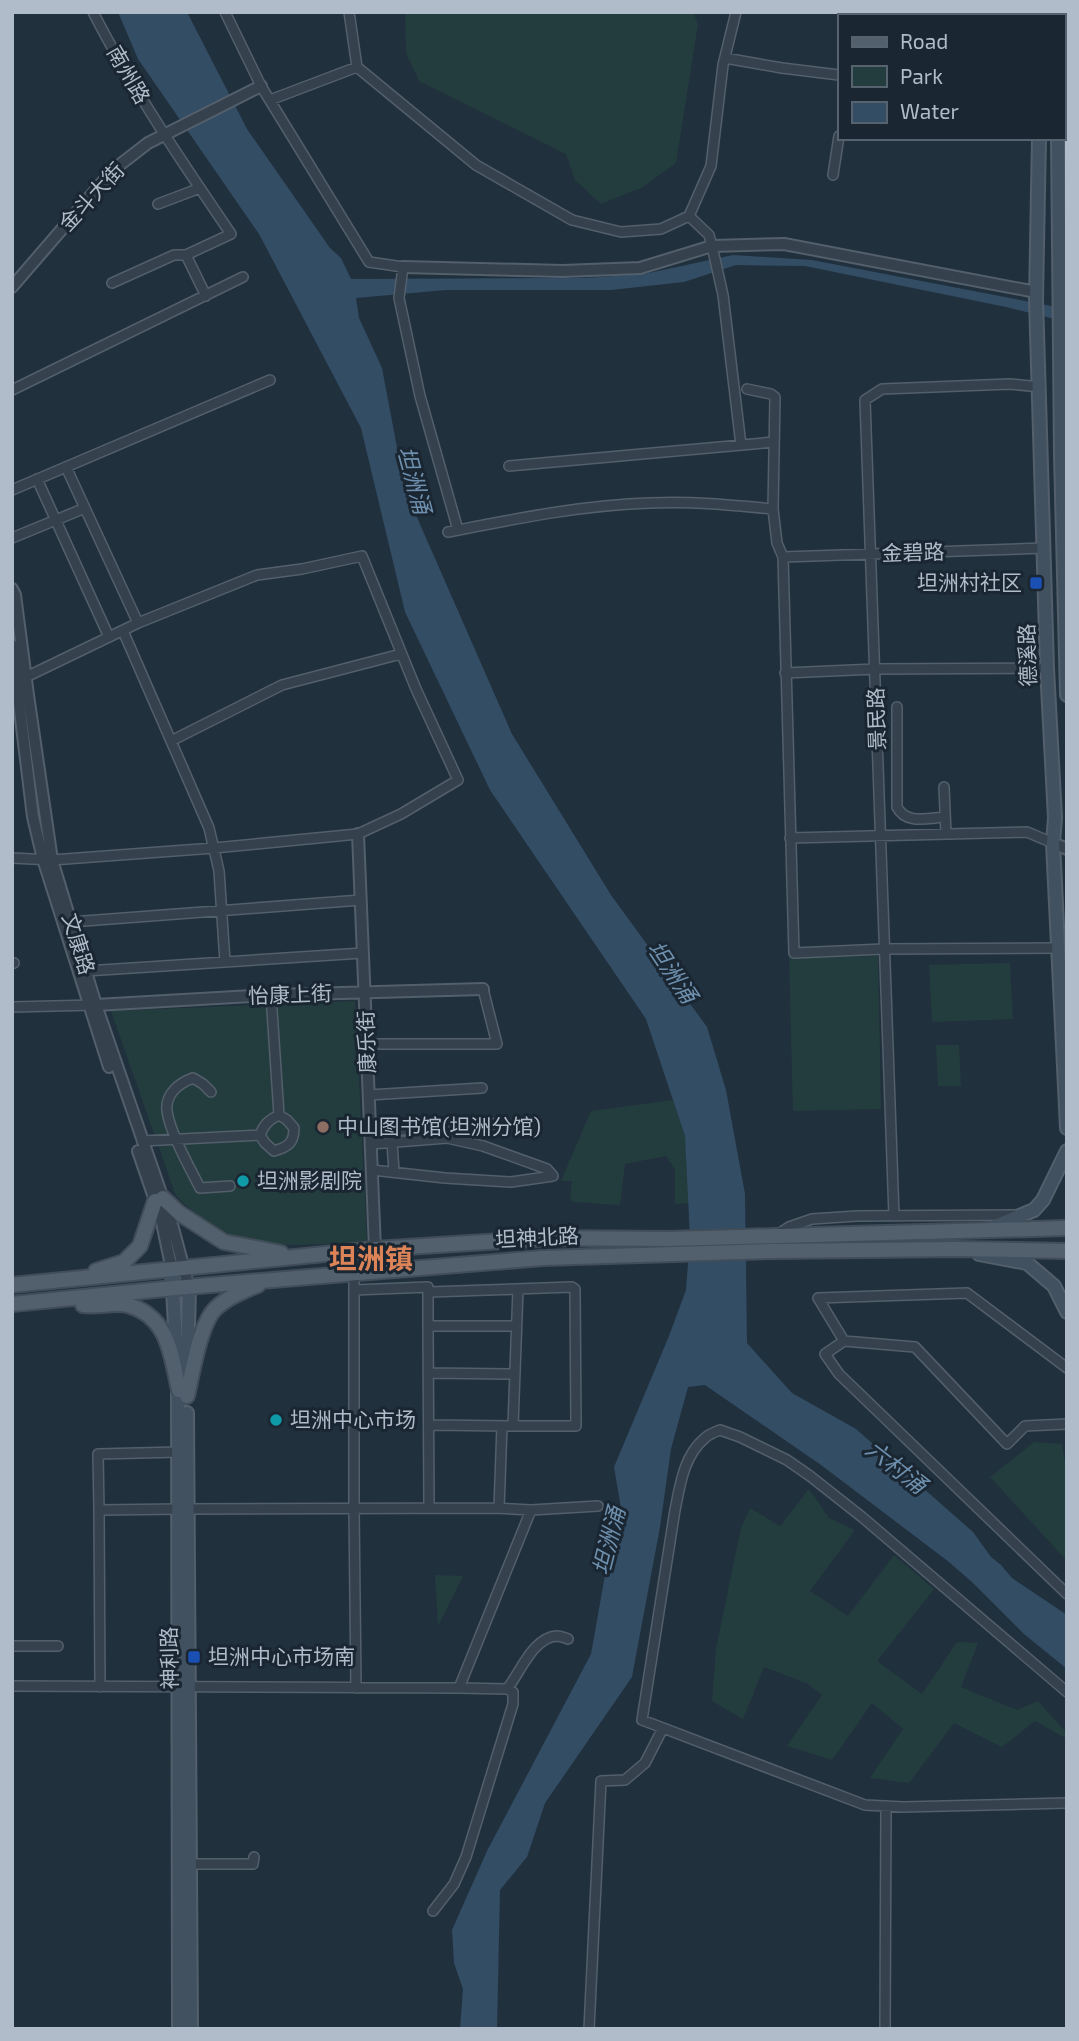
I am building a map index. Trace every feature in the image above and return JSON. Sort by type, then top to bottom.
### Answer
[{"type":"main road","name":"德溪路","points":[[1039,140],[1036,295],[1047,668],[1055,818],[1053,843],[1067,1128]]},
{"type":"main road","name":"德溪路","points":[[1058,140],[1067,695]]},
{"type":"main road","points":[[984,1231],[1034,1210],[1043,1200],[1067,1151]]},
{"type":"main road","points":[[70,1280],[124,1262],[141,1246],[159,1199],[223,1242],[303,1256]]},
{"type":"main road","name":"坦神北路","points":[[12,1285],[375,1249],[549,1238],[668,1239],[1067,1228]]},
{"type":"main road","points":[[958,1250],[1027,1264],[1054,1286],[1067,1312]]},
{"type":"main road","name":"坦神北路","points":[[12,1304],[271,1279],[543,1258],[774,1251],[1067,1251]]},
{"type":"main road","points":[[178,1269],[174,1288],[183,1393],[178,1452],[183,1508]]},
{"type":"main road","points":[[183,1393],[200,1338],[213,1310],[230,1297],[271,1279]]},
{"type":"main road","name":"神利路","points":[[189,1288],[183,1393],[183,1508],[184,1687],[191,1864],[191,2029]]},
{"type":"main road","points":[[54,1300],[88,1306],[126,1305],[152,1316],[167,1338],[183,1393]]},
{"type":"main road","points":[[179,2029],[184,1687]]},
{"type":"street","name":"南州路","points":[[93,12],[118,60],[165,136],[231,234],[186,255]]},
{"type":"street","points":[[225,12],[261,86],[369,262],[403,267],[563,271],[640,268],[712,246],[784,244],[1036,295]]},
{"type":"street","points":[[349,12],[357,67],[476,164],[572,220],[621,232],[661,229],[689,216],[711,166],[724,58],[736,12]]},
{"type":"street","points":[[724,58],[838,75]]},
{"type":"street","points":[[270,100],[357,67]]},
{"type":"street","name":"金斗大街","points":[[12,287],[113,170],[148,143],[261,86]]},
{"type":"street","points":[[833,176],[838,140]]},
{"type":"street","points":[[158,204],[200,188]]},
{"type":"street","points":[[689,216],[709,235],[712,246],[723,295],[741,445]]},
{"type":"street","points":[[112,283],[174,255],[186,255],[206,296]]},
{"type":"street","points":[[403,267],[399,298],[453,531],[553,512],[649,503],[713,503],[773,509]]},
{"type":"street","points":[[12,390],[243,277]]},
{"type":"street","points":[[12,490],[270,380]]},
{"type":"street","name":"景民路","points":[[894,1216],[865,400],[882,389],[1010,384],[1040,387]]},
{"type":"street","points":[[747,389],[775,397],[773,509],[777,543],[783,557],[794,953],[884,949],[1058,948]]},
{"type":"street","points":[[509,466],[774,442]]},
{"type":"street","points":[[66,467],[138,623]]},
{"type":"street","points":[[37,480],[109,636]]},
{"type":"street","points":[[12,538],[85,509]]},
{"type":"street","name":"金碧路","points":[[783,557],[1044,548]]},
{"type":"street","points":[[12,858],[48,859],[214,848],[358,834],[401,814],[458,780],[401,654],[362,556],[302,569],[257,575],[109,636],[26,677],[18,687]]},
{"type":"street","name":"文康路","points":[[12,589],[26,677],[48,859],[86,971],[92,1004],[142,1141],[159,1199]]},
{"type":"street","points":[[123,631],[209,828],[219,871],[225,962]]},
{"type":"street","points":[[12,645],[33,817],[92,1004],[159,1199],[178,1269],[189,1288]]},
{"type":"street","points":[[172,741],[282,685],[401,654]]},
{"type":"street","points":[[785,673],[875,669],[1047,668]]},
{"type":"street","points":[[897,707],[897,807],[910,819],[945,817]]},
{"type":"street","points":[[878,763],[897,763]]},
{"type":"street","points":[[944,787],[946,834]]},
{"type":"street","points":[[790,838],[1027,832],[1067,849]]},
{"type":"street","name":"康乐街","points":[[358,834],[375,1249]]},
{"type":"street","points":[[71,922],[361,900]]},
{"type":"street","points":[[86,971],[363,953]]},
{"type":"street","points":[[367,1044],[497,1044],[483,989]]},
{"type":"street","name":"怡康上街","points":[[92,1004],[271,995],[483,989]]},
{"type":"street","points":[[271,995],[279,1115]]},
{"type":"street","points":[[12,1007],[92,1004]]},
{"type":"street","points":[[211,1092],[193,1078],[180,1083],[171,1093],[167,1109],[176,1139],[200,1188],[230,1186]]},
{"type":"street","points":[[369,1095],[482,1088]]},
{"type":"street","points":[[260,1135],[275,1151],[287,1147],[294,1138],[294,1128],[288,1120],[279,1115]]},
{"type":"street","points":[[260,1135],[263,1126],[279,1115]]},
{"type":"street","points":[[370,1132],[506,1124]]},
{"type":"street","points":[[142,1141],[260,1135]]},
{"type":"street","points":[[371,1144],[447,1138],[483,1146],[547,1169],[553,1176],[511,1182],[372,1170]]},
{"type":"street","points":[[392,1142],[394,1172]]},
{"type":"street","points":[[774,1236],[812,1219],[1023,1215]]},
{"type":"street","points":[[354,1272],[356,1688]]},
{"type":"street","points":[[354,1290],[428,1287],[429,1508]]},
{"type":"street","points":[[513,1426],[518,1289]]},
{"type":"street","points":[[429,1292],[575,1289],[576,1426],[429,1424]]},
{"type":"street","points":[[844,1341],[818,1298],[967,1293],[1067,1367]]},
{"type":"street","points":[[428,1326],[516,1326]]},
{"type":"street","points":[[1067,1424],[1025,1426],[1007,1444],[915,1347],[844,1341],[824,1354],[839,1374],[1067,1594]]},
{"type":"street","points":[[428,1373],[515,1374]]},
{"type":"street","points":[[499,1508],[502,1426]]},
{"type":"street","points":[[1067,1692],[862,1517],[787,1460],[720,1430],[704,1438],[687,1461],[681,1477],[642,1720],[865,1805],[1067,1803]]},
{"type":"street","points":[[100,1687],[98,1454],[178,1452]]},
{"type":"street","points":[[99,1510],[531,1510],[598,1506]]},
{"type":"street","points":[[459,1688],[531,1510]]},
{"type":"street","points":[[507,1689],[537,1646],[557,1636],[569,1639]]},
{"type":"street","points":[[12,1646],[58,1646]]},
{"type":"street","points":[[12,1686],[459,1688],[507,1689],[513,1692],[513,1704],[466,1857],[454,1884],[433,1911]]},
{"type":"street","points":[[589,2029],[601,1781],[625,1780],[645,1763],[663,1728]]},
{"type":"street","points":[[885,2029],[886,1806]]},
{"type":"street","points":[[191,1864],[253,1864],[254,1857]]},
{"type":"green space","points":[[405,12],[693,12],[698,24],[676,163],[643,187],[601,204],[575,180],[566,154],[419,81],[406,53]]},
{"type":"green space","points":[[878,956],[881,1109],[793,1111],[789,958]]},
{"type":"green space","points":[[1010,963],[1013,1019],[932,1022],[929,965]]},
{"type":"green space","points":[[355,1001],[367,1241],[276,1244],[240,1238],[210,1225],[176,1196],[111,1011]]},
{"type":"green space","points":[[936,1045],[959,1045],[961,1086],[938,1086]]},
{"type":"green space","points":[[673,1100],[685,1136],[689,1203],[675,1204],[675,1169],[666,1156],[625,1164],[620,1205],[573,1202],[570,1197],[572,1181],[561,1181],[591,1111]]},
{"type":"green space","points":[[1034,1442],[1062,1444],[1067,1476],[1067,1561],[990,1477]]},
{"type":"green space","points":[[809,1489],[829,1518],[855,1530],[810,1591],[848,1616],[894,1555],[934,1589],[877,1661],[922,1694],[957,1642],[978,1643],[961,1687],[1017,1710],[1038,1701],[1067,1733],[1067,1739],[1035,1721],[1002,1747],[954,1723],[909,1783],[870,1778],[903,1729],[872,1703],[832,1760],[787,1746],[822,1695],[808,1684],[764,1667],[743,1719],[712,1701],[716,1649],[741,1528],[750,1508],[780,1526]]},
{"type":"green space","points":[[435,1575],[463,1576],[438,1626]]},
{"type":"water","name":"六村涌","points":[[118,12],[187,12],[247,129],[330,248],[341,258],[351,279],[585,278],[644,274],[733,255],[812,260],[1067,309],[1067,322],[805,266],[736,265],[684,282],[611,290],[446,290],[356,298],[359,318],[382,368],[405,490],[512,734],[611,895],[707,1027],[726,1090],[745,1194],[747,1343],[792,1393],[856,1429],[973,1532],[991,1557],[1012,1578],[1067,1615],[1067,1669],[1024,1634],[949,1562],[821,1465],[705,1385],[688,1387],[671,1449],[660,1527],[632,1677],[545,1803],[527,1857],[500,1890],[497,2029],[460,2029],[463,1989],[454,1963],[452,1930],[487,1851],[591,1654],[616,1513],[622,1514],[614,1467],[686,1290],[690,1238],[685,1136],[646,1019],[490,790],[405,612],[361,428],[259,234],[138,59]]},
{"type":"place","name":"坦洲村社区","points":[[1036,583]]},
{"type":"place","name":"中山图书馆(坦洲分馆)","points":[[323,1127]]},
{"type":"place","name":"坦洲影剧院","points":[[243,1181]]},
{"type":"place","name":"坦洲中心市场","points":[[276,1420]]},
{"type":"place","name":"坦洲中心市场南","points":[[194,1657]]},
{"type":"district","name":"坦洲镇","points":[[371,1259]]},
{"type":"water label","name":"坦洲涌","points":[[414,480]]},
{"type":"water label","name":"坦洲涌","points":[[672,972]]},
{"type":"water label","name":"坦洲涌","points":[[609,1541]]}]
